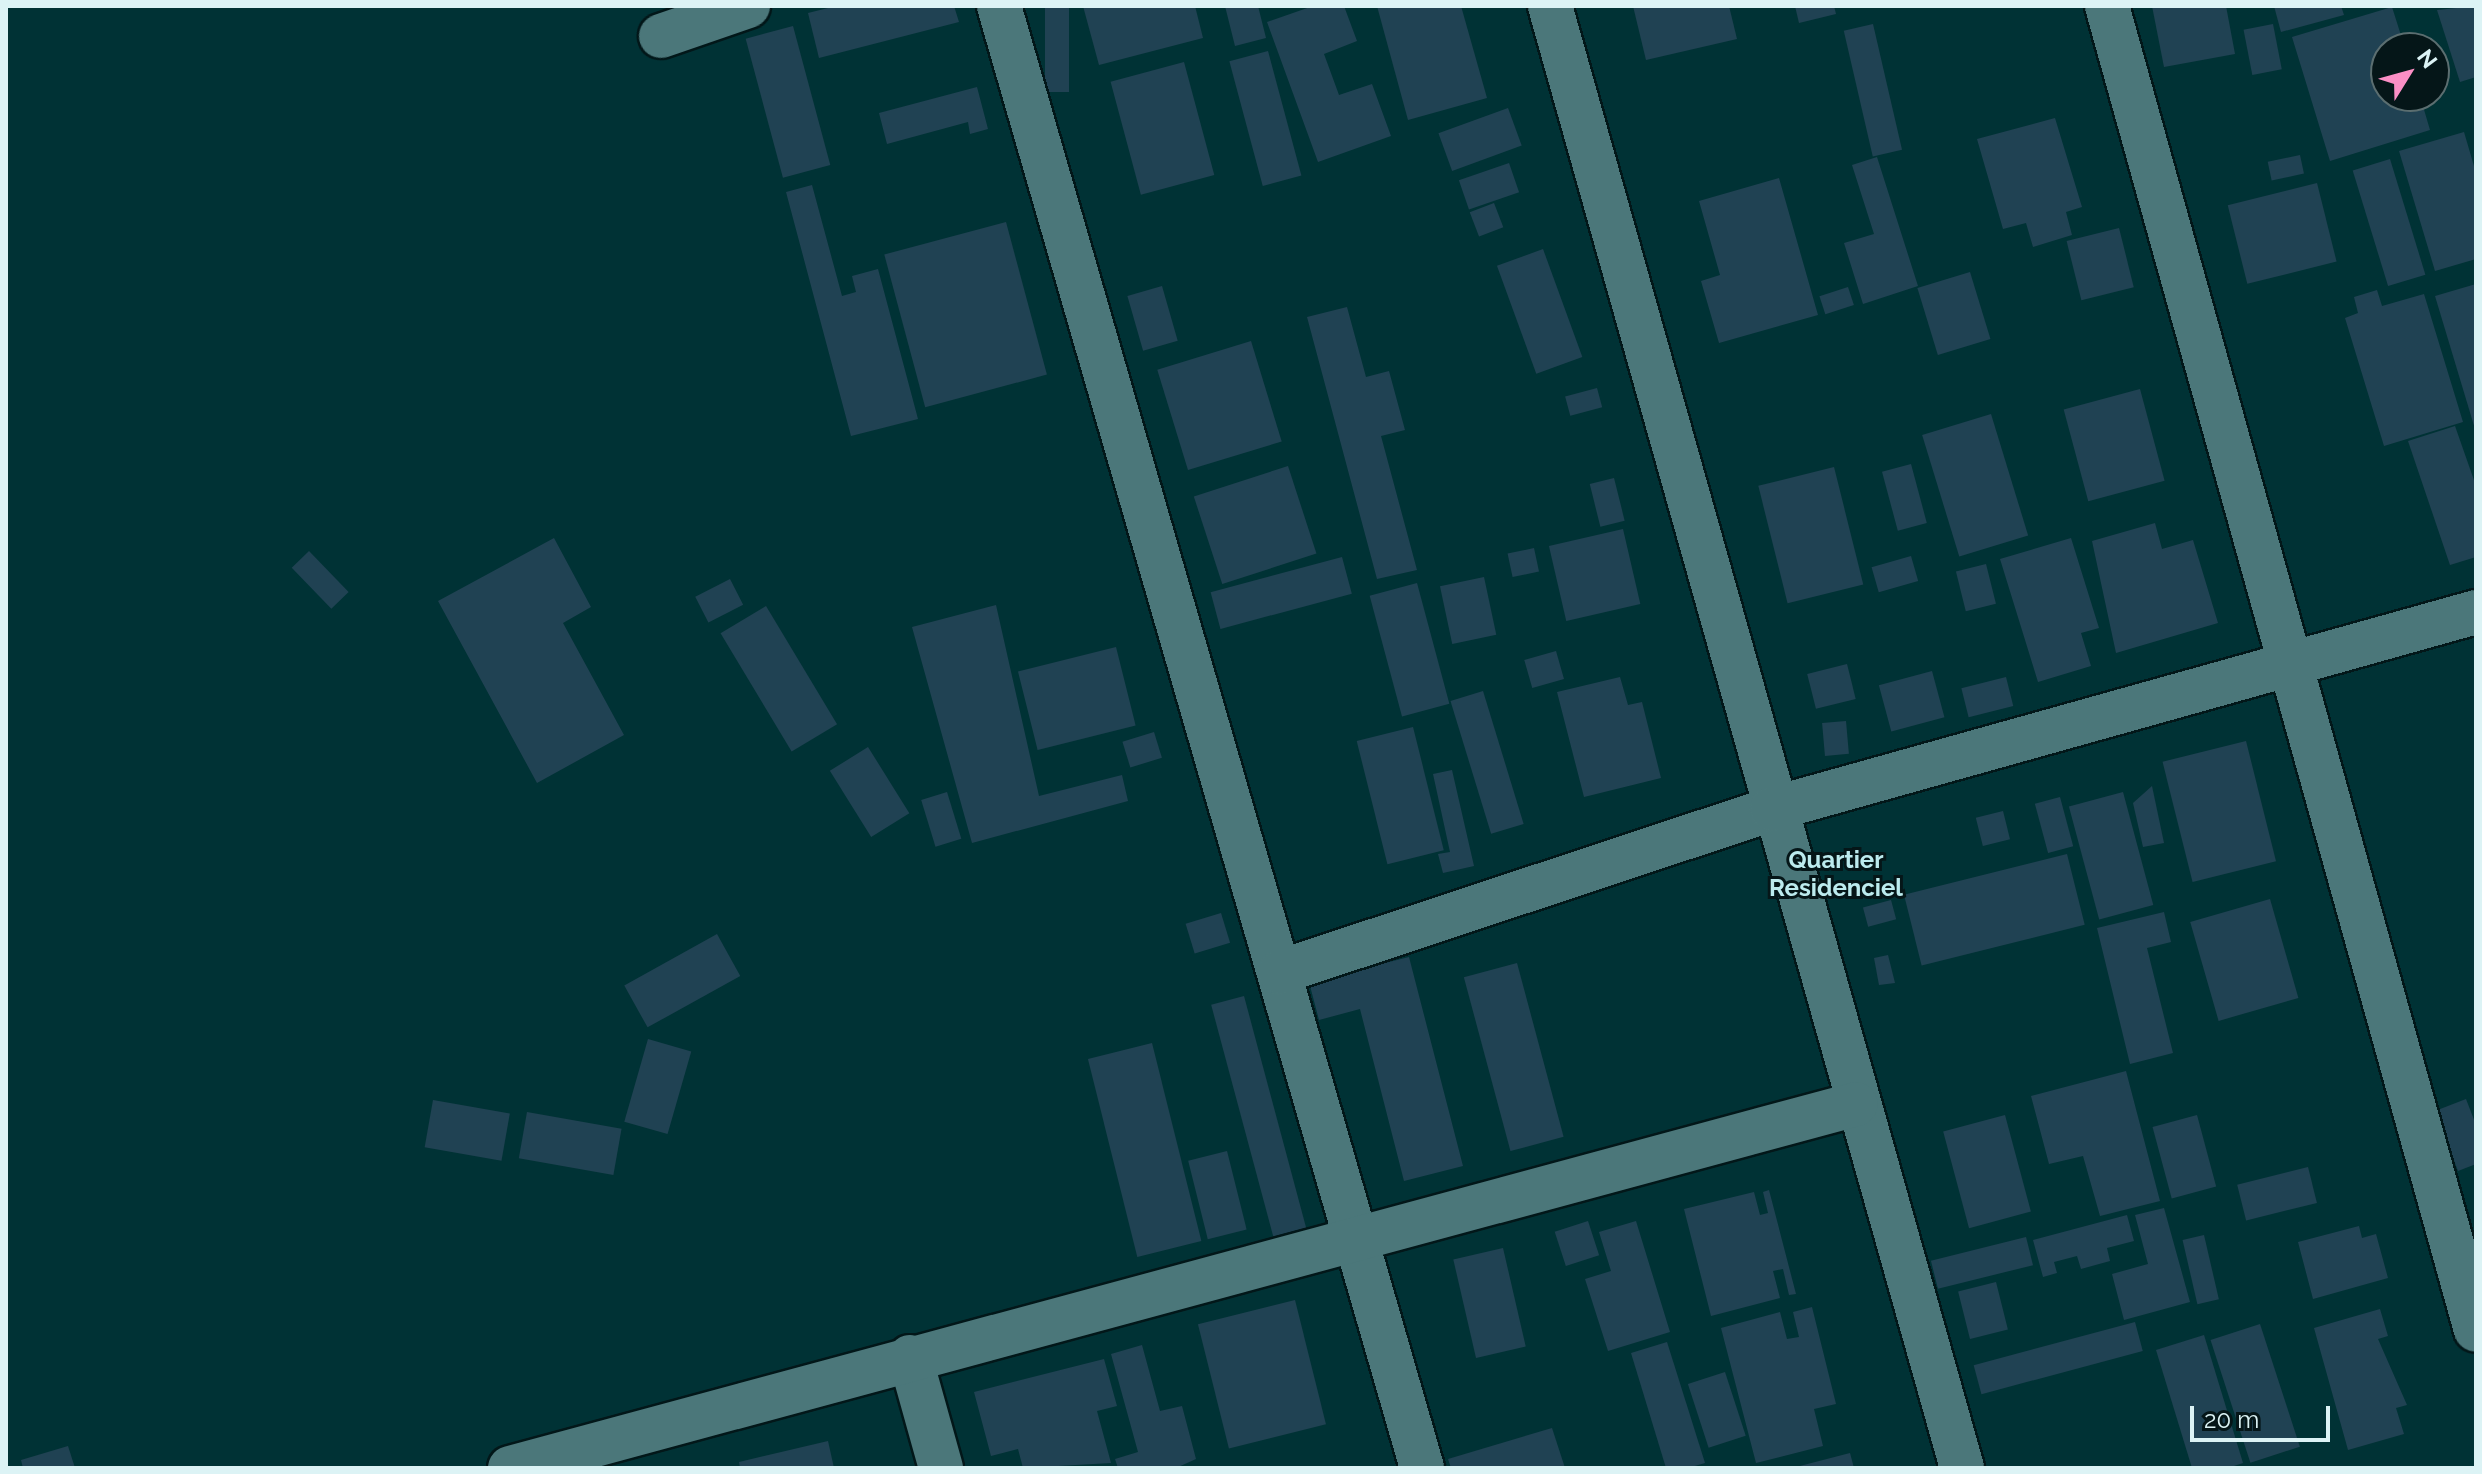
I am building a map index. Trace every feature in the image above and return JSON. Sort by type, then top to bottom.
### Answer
[{"type":"street","points":[[661,36],[748,6]]},
{"type":"street","points":[[999,6],[1360,1240],[1422,1468]]},
{"type":"street","points":[[1550,6],[1772,809],[1962,1468]]},
{"type":"street","points":[[2107,6],[2476,1330]]},
{"type":"street","points":[[1280,972],[1772,809],[2476,612]]},
{"type":"street","points":[[510,1468],[910,1357],[1360,1240],[1856,1104]]},
{"type":"street","points":[[910,1357],[941,1468]]},
{"type":"building","points":[[836,6],[954,6],[959,22],[819,58],[808,13]]},
{"type":"building","points":[[1045,6],[1069,6],[1069,92],[1045,92]]},
{"type":"building","points":[[1083,6],[1195,6],[1203,38],[1099,65]]},
{"type":"building","points":[[1225,6],[1258,6],[1266,38],[1235,46]]},
{"type":"building","points":[[1313,6],[1344,6],[1357,41],[1324,54],[1339,95],[1372,84],[1391,136],[1318,162],[1267,22]]},
{"type":"building","points":[[1377,6],[1461,6],[1487,98],[1408,120]]},
{"type":"building","points":[[1633,6],[1729,6],[1737,39],[1646,60]]},
{"type":"building","points":[[1795,6],[1834,6],[1836,14],[1799,23]]},
{"type":"building","points":[[2152,6],[2226,6],[2235,54],[2164,67]]},
{"type":"building","points":[[2274,6],[2341,6],[2344,15],[2281,32]]},
{"type":"building","points":[[2476,6],[2476,77],[2460,82],[2450,51],[2450,32],[2444,32],[2437,10]]},
{"type":"building","points":[[2392,7],[2400,32],[2370,32],[2370,112],[2425,112],[2430,130],[2330,161],[2292,37]]},
{"type":"building","points":[[1873,24],[1902,150],[1873,156],[1844,31]]},
{"type":"building","points":[[2273,24],[2282,69],[2252,75],[2244,30]]},
{"type":"building","points":[[793,26],[830,165],[783,178],[746,39]]},
{"type":"building","points":[[1268,51],[1301,176],[1263,186],[1229,61]]},
{"type":"building","points":[[1184,62],[1214,175],[1141,195],[1111,82]]},
{"type":"building","points":[[977,87],[988,129],[970,134],[968,122],[887,144],[879,113]]},
{"type":"building","points":[[1508,108],[1522,146],[1452,171],[1438,133]]},
{"type":"building","points":[[2055,118],[2082,207],[2066,212],[2072,235],[2033,247],[2026,223],[2003,229],[1977,139]]},
{"type":"building","points":[[2464,132],[2476,173],[2476,259],[2435,271],[2399,151]]},
{"type":"building","points":[[2300,155],[2304,174],[2272,180],[2268,162]]},
{"type":"building","points":[[1877,157],[1918,286],[1863,304],[1844,243],[1874,234],[1852,165]]},
{"type":"building","points":[[2390,159],[2425,275],[2388,286],[2353,170]]},
{"type":"building","points":[[1509,163],[1519,192],[1469,210],[1459,180]]},
{"type":"building","points":[[1779,178],[1818,315],[1719,343],[1701,281],[1720,275],[1699,201]]},
{"type":"building","points":[[2317,183],[2337,262],[2247,284],[2228,205]]},
{"type":"building","points":[[812,185],[842,296],[856,292],[852,276],[878,269],[918,419],[851,436],[786,192]]},
{"type":"building","points":[[1494,203],[1503,227],[1479,237],[1470,212]]},
{"type":"building","points":[[1006,222],[1047,375],[925,407],[884,255]]},
{"type":"building","points":[[2119,228],[2134,287],[2081,300],[2067,241]]},
{"type":"building","points":[[1543,249],[1582,357],[1536,374],[1497,266]]},
{"type":"building","points":[[1970,272],[1990,339],[1938,355],[1917,288]]},
{"type":"building","points":[[2476,284],[2476,429],[2475,429],[2435,296]]},
{"type":"building","points":[[1162,286],[1178,341],[1143,351],[1127,296]]},
{"type":"building","points":[[1848,287],[1854,305],[1825,314],[1819,296]]},
{"type":"building","points":[[2377,290],[2382,306],[2424,294],[2463,422],[2384,446],[2345,318],[2358,313],[2354,297]]},
{"type":"building","points":[[1347,307],[1366,377],[1389,371],[1405,430],[1381,436],[1417,570],[1377,579],[1307,317]]},
{"type":"building","points":[[1251,341],[1282,441],[1188,470],[1157,370]]},
{"type":"building","points":[[1597,388],[1602,407],[1570,416],[1565,397]]},
{"type":"building","points":[[2140,389],[2165,481],[2088,501],[2064,409]]},
{"type":"building","points":[[1991,414],[2028,535],[1959,557],[1922,435]]},
{"type":"building","points":[[2455,426],[2476,486],[2476,557],[2450,565],[2408,441]]},
{"type":"building","points":[[1911,464],[1927,523],[1898,531],[1882,472]]},
{"type":"building","points":[[1288,466],[1316,553],[1222,584],[1194,497]]},
{"type":"building","points":[[1834,467],[1863,584],[1788,603],[1758,486]]},
{"type":"building","points":[[1614,478],[1625,521],[1600,527],[1590,484]]},
{"type":"building","points":[[2155,523],[2162,549],[2193,540],[2218,623],[2116,653],[2092,541]]},
{"type":"building","points":[[1623,529],[1640,604],[1566,621],[1549,546]]},
{"type":"building","points":[[554,538],[591,607],[563,623],[624,735],[537,783],[438,601]]},
{"type":"building","points":[[2071,538],[2099,628],[2081,633],[2091,666],[2038,682],[2000,559]]},
{"type":"building","points":[[1534,548],[1539,571],[1513,577],[1508,554]]},
{"type":"building","points":[[309,551],[349,592],[331,609],[292,568]]},
{"type":"building","points":[[1911,556],[1918,581],[1879,592],[1872,567]]},
{"type":"building","points":[[1342,557],[1352,594],[1220,629],[1211,592]]},
{"type":"building","points":[[1986,564],[1996,604],[1966,611],[1956,571]]},
{"type":"building","points":[[1484,577],[1496,635],[1452,644],[1440,586]]},
{"type":"building","points":[[730,579],[743,605],[708,623],[695,597]]},
{"type":"building","points":[[1417,583],[1449,704],[1402,716],[1370,596]]},
{"type":"building","points":[[996,605],[1039,796],[1122,775],[1128,801],[972,843],[912,627]]},
{"type":"building","points":[[766,606],[837,724],[792,752],[721,633]]},
{"type":"building","points":[[1116,647],[1136,726],[1038,750],[1018,671]]},
{"type":"building","points":[[1556,651],[1564,679],[1532,688],[1524,660]]},
{"type":"building","points":[[1847,664],[1856,699],[1816,709],[1807,674]]},
{"type":"building","points":[[1932,671],[1944,717],[1891,732],[1879,685]]},
{"type":"building","points":[[1620,677],[1628,705],[1642,702],[1661,778],[1584,797],[1557,692]]},
{"type":"building","points":[[2006,677],[2013,706],[1969,717],[1961,688]]},
{"type":"building","points":[[1483,691],[1524,824],[1491,834],[1450,701]]},
{"type":"building","points":[[1846,721],[1849,754],[1825,756],[1822,723]]},
{"type":"building","points":[[1413,727],[1444,850],[1387,864],[1357,741]]},
{"type":"building","points":[[1154,732],[1162,758],[1130,767],[1122,742]]},
{"type":"building","points":[[2246,741],[2276,861],[2193,882],[2163,762]]},
{"type":"building","points":[[868,747],[909,813],[871,837],[830,771]]},
{"type":"building","points":[[1452,770],[1474,866],[1443,873],[1438,854],[1450,852],[1433,774]]},
{"type":"building","points":[[2152,786],[2164,843],[2143,847],[2133,803]]},
{"type":"building","points":[[947,792],[961,839],[936,847],[921,800]]},
{"type":"building","points":[[2123,792],[2153,905],[2099,920],[2069,806]]},
{"type":"building","points":[[2060,797],[2073,846],[2048,853],[2035,804]]},
{"type":"building","points":[[2003,811],[2010,839],[1983,846],[1976,818]]},
{"type":"building","points":[[2067,854],[2085,925],[1922,965],[1904,895]]},
{"type":"building","points":[[2270,899],[2298,998],[2219,1021],[2190,922]]},
{"type":"building","points":[[1891,900],[1896,919],[1868,927],[1863,908]]},
{"type":"building","points":[[2164,912],[2171,942],[2147,948],[2173,1053],[2130,1064],[2097,928]]},
{"type":"building","points":[[1221,913],[1230,943],[1195,953],[1186,924]]},
{"type":"building","points":[[717,934],[740,976],[648,1027],[624,985]]},
{"type":"building","points":[[1888,955],[1895,983],[1879,985],[1874,958]]},
{"type":"building","points":[[1409,957],[1463,1166],[1404,1181],[1360,1009],[1319,1020],[1309,982]]},
{"type":"building","points":[[1517,963],[1564,1137],[1510,1151],[1464,977]]},
{"type":"building","points":[[1244,996],[1306,1228],[1273,1237],[1211,1005]]},
{"type":"building","points":[[648,1039],[691,1051],[668,1134],[624,1122]]},
{"type":"building","points":[[1152,1043],[1201,1241],[1137,1257],[1088,1059]]},
{"type":"building","points":[[2126,1071],[2160,1201],[2100,1216],[2083,1156],[2049,1164],[2031,1096]]},
{"type":"building","points":[[2466,1099],[2476,1125],[2476,1164],[2458,1171],[2435,1111]]},
{"type":"building","points":[[433,1100],[510,1114],[501,1161],[425,1147]]},
{"type":"building","points":[[527,1112],[622,1129],[613,1175],[519,1158]]},
{"type":"building","points":[[2005,1115],[2031,1212],[1969,1228],[1943,1132]]},
{"type":"building","points":[[2197,1115],[2216,1186],[2172,1198],[2153,1127]]},
{"type":"building","points":[[1227,1151],[1247,1230],[1208,1239],[1188,1161]]},
{"type":"building","points":[[2308,1167],[2317,1203],[2246,1221],[2237,1185]]},
{"type":"building","points":[[1769,1190],[1796,1294],[1789,1295],[1783,1269],[1773,1271],[1780,1298],[1711,1316],[1684,1209],[1754,1192],[1760,1215],[1768,1213],[1763,1192]]},
{"type":"building","points":[[2164,1208],[2190,1302],[2124,1320],[2112,1274],[2148,1264],[2135,1215]]},
{"type":"building","points":[[2127,1215],[2134,1241],[2107,1248],[2110,1261],[2081,1269],[2077,1256],[2054,1262],[2057,1273],[2043,1277],[2033,1240]]},
{"type":"building","points":[[1588,1221],[1599,1255],[1566,1266],[1555,1232]]},
{"type":"building","points":[[1636,1221],[1670,1332],[1608,1351],[1585,1279],[1611,1271],[1599,1232]]},
{"type":"building","points":[[2359,1226],[2362,1238],[2376,1234],[2388,1278],[2313,1299],[2298,1242]]},
{"type":"building","points":[[2204,1235],[2219,1299],[2197,1304],[2183,1240]]},
{"type":"building","points":[[2026,1237],[2033,1265],[1938,1289],[1931,1261]]},
{"type":"building","points":[[1503,1248],[1526,1346],[1476,1358],[1453,1259]]},
{"type":"building","points":[[1996,1282],[2008,1330],[1970,1339],[1958,1291]]},
{"type":"building","points":[[1295,1300],[1326,1424],[1229,1448],[1198,1324]]},
{"type":"building","points":[[1812,1307],[1836,1404],[1814,1409],[1823,1446],[1756,1463],[1721,1328],[1780,1312],[1787,1339],[1799,1337],[1793,1312]]},
{"type":"building","points":[[2380,1309],[2388,1336],[2378,1339],[2407,1405],[2396,1408],[2404,1434],[2348,1450],[2314,1328]]},
{"type":"building","points":[[2135,1322],[2143,1351],[1981,1394],[1974,1365]]},
{"type":"building","points":[[2260,1324],[2300,1447],[2250,1463],[2211,1340]]},
{"type":"building","points":[[2204,1335],[2243,1463],[2228,1468],[2192,1468],[2156,1350]]},
{"type":"building","points":[[1667,1342],[1705,1463],[1688,1468],[1666,1468],[1631,1353]]},
{"type":"building","points":[[1142,1345],[1160,1411],[1182,1406],[1196,1459],[1176,1468],[1118,1468],[1115,1459],[1138,1452],[1111,1354]]},
{"type":"building","points":[[1104,1359],[1117,1406],[1097,1411],[1111,1463],[1023,1468],[1018,1449],[991,1456],[974,1392]]},
{"type":"building","points":[[1725,1372],[1746,1436],[1709,1448],[1688,1384]]},
{"type":"building","points":[[1552,1428],[1565,1468],[1451,1468],[1448,1459]]},
{"type":"building","points":[[828,1441],[834,1468],[740,1468],[739,1462]]},
{"type":"building","points":[[68,1446],[75,1468],[23,1468],[21,1460]]},
{"type":"building","points":[[1850,1453],[1854,1468],[1796,1468],[1796,1467]]},
{"type":"district","name":"Quartier Residenciel","points":[[1836,874]]}]
